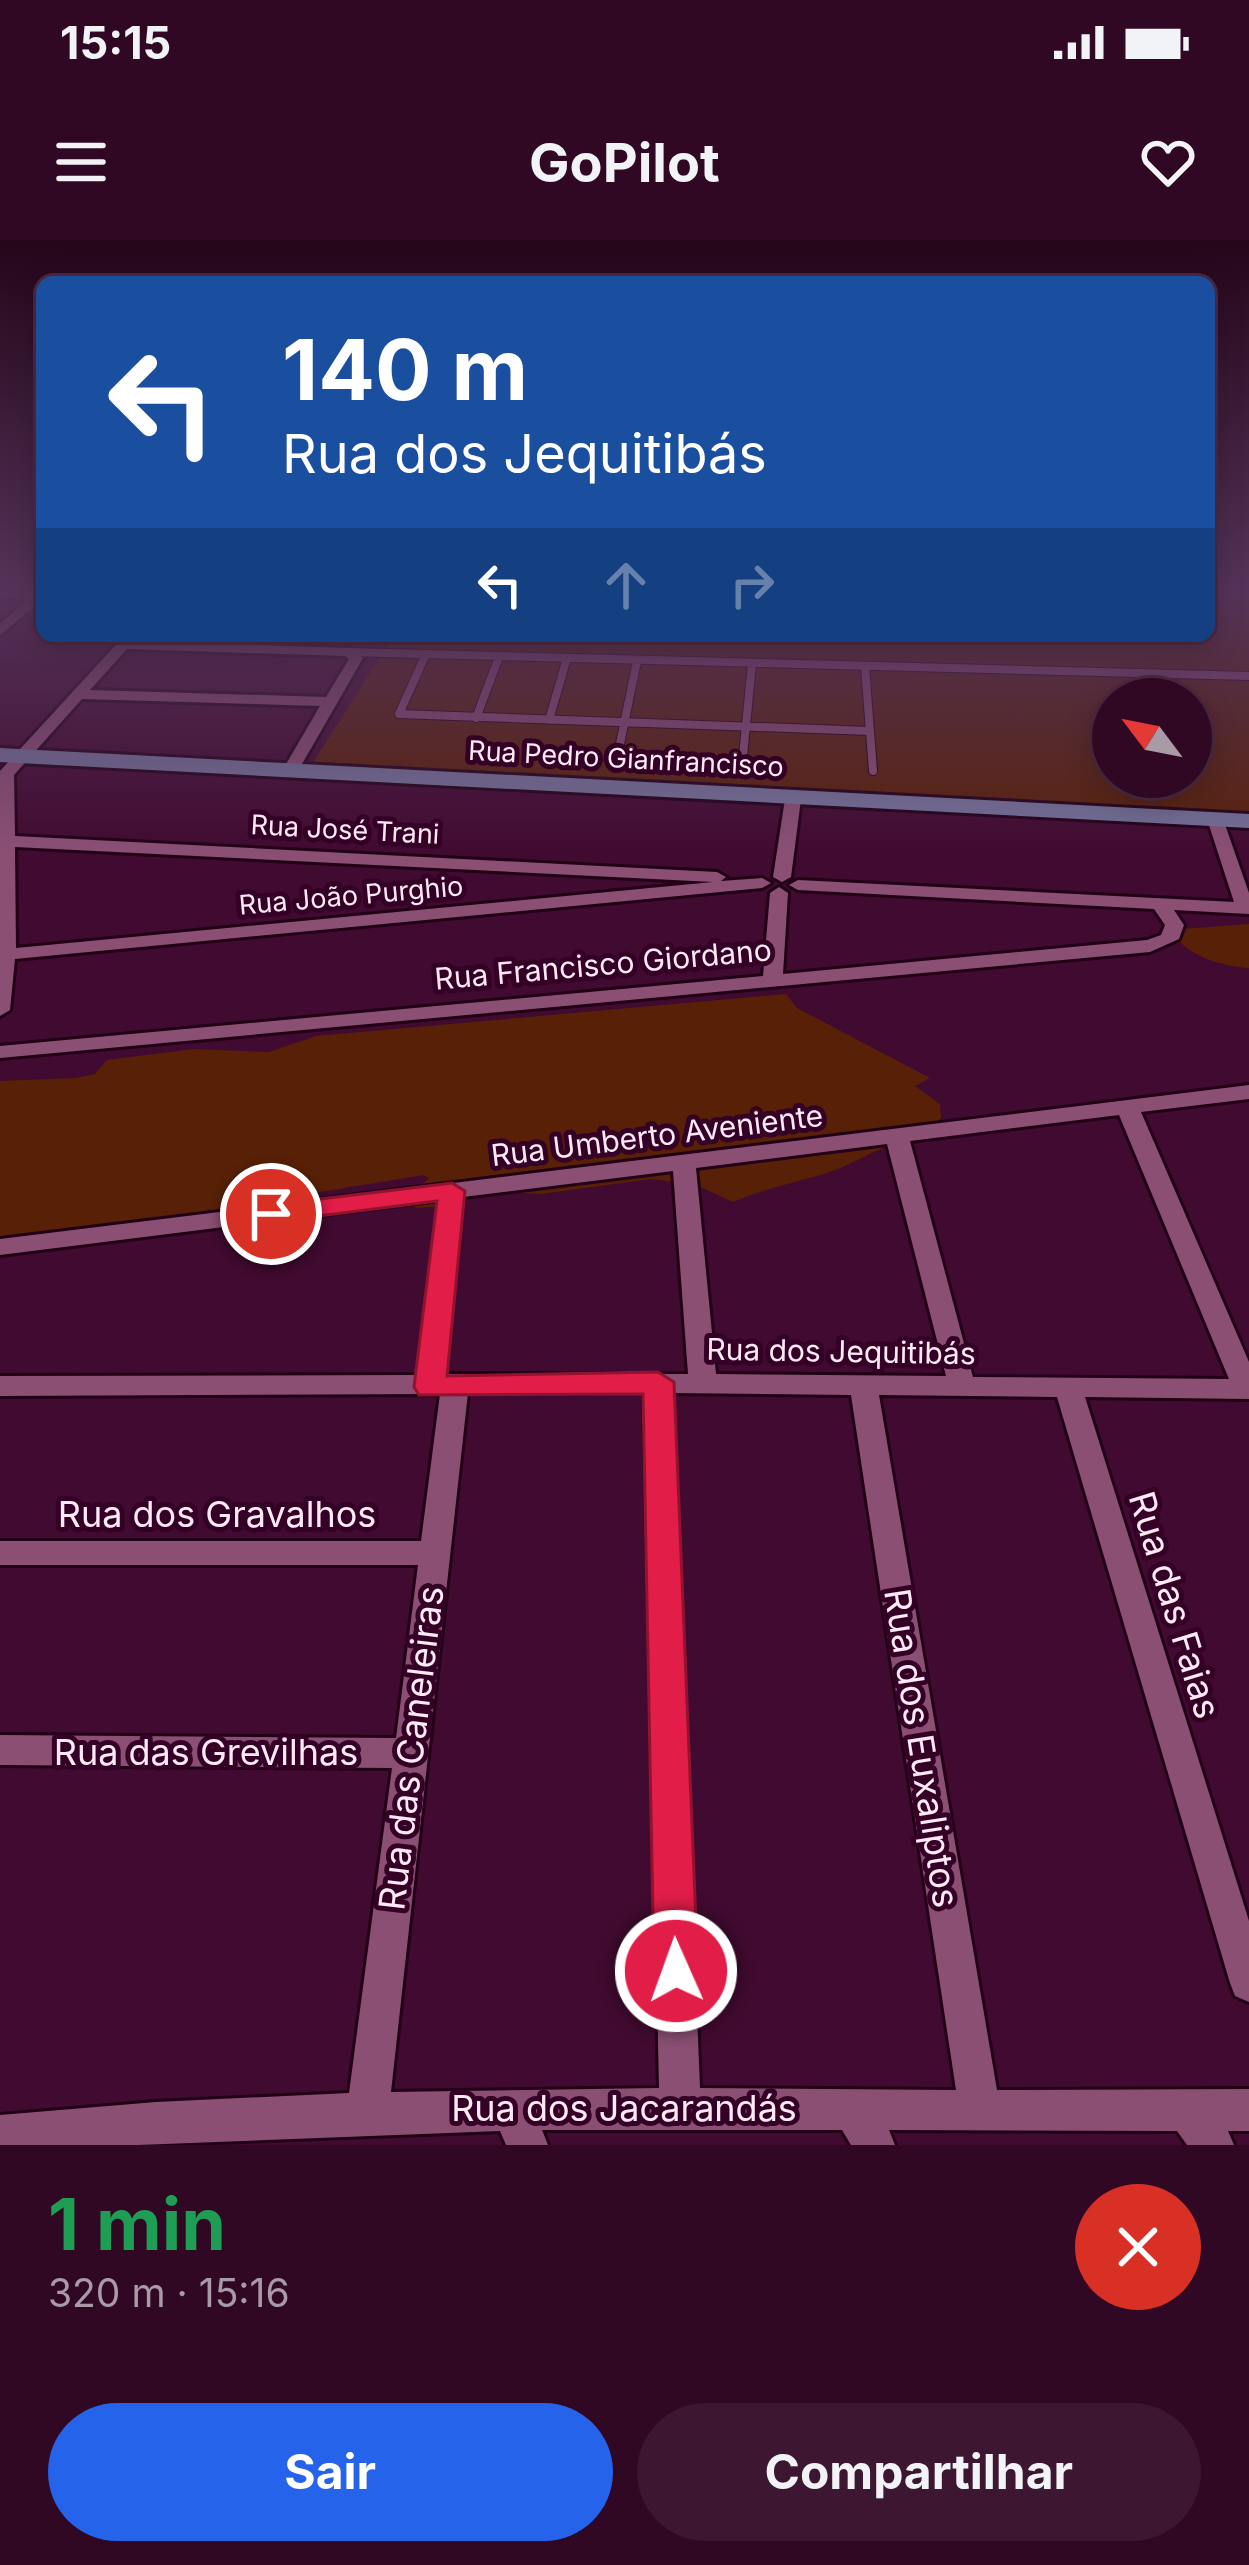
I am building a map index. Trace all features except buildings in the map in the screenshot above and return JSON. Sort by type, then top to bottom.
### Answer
[{"type":"street","points":[[0,1010],[9,756],[90,680]]},
{"type":"street","points":[[290,771],[343,680]]},
{"type":"street","points":[[76,694],[329,702]]},
{"type":"street","name":"Rua Pedro Gianfrancisco","points":[[9,756],[1249,821]]},
{"type":"street","points":[[773,979],[774,885],[794,799]]},
{"type":"street","points":[[1215,819],[1247,908]]},
{"type":"street","name":"Rua José Trani","points":[[8,841],[1247,908]]},
{"type":"street","name":"Rua José Trani","points":[[680,875],[707,891]]},
{"type":"street","name":"Rua João Purghio","points":[[3,955],[774,885]]},
{"type":"street","name":"Rua Francisco Giordano","points":[[0,1052],[1150,946],[1169,939],[1175,925],[1160,904]]},
{"type":"street","name":"Rua Umberto Aveniente","points":[[0,1246],[1249,1092]]},
{"type":"street","points":[[1127,1106],[1248,1389]]},
{"type":"street","points":[[897,1136],[962,1388]]},
{"type":"street","points":[[684,1164],[703,1383]]},
{"type":"street","name":"Rua das Caneleiras","points":[[368,2109],[433,1553],[452,1191]]},
{"type":"street","points":[[658,1382],[680,2107]]},
{"type":"street","name":"Rua dos Jequitibás","points":[[0,1386],[442,1387],[658,1382],[1248,1389]]},
{"type":"street","name":"Rua dos Euxaliptos","points":[[864,1387],[980,2110]]},
{"type":"street","name":"Rua das Faias","points":[[1068,1387],[1249,1983]]},
{"type":"street","name":"Rua dos Gravalhos","points":[[0,1553],[433,1553]]},
{"type":"street","name":"Rua das Grevilhas","points":[[0,1750],[411,1753]]},
{"type":"street","name":"Rua dos Jacarandás","points":[[0,2136],[183,2131],[368,2109],[519,2127],[680,2107],[1249,2110]]},
{"type":"street","points":[[853,2109],[874,2145]]},
{"type":"street","points":[[1188,2111],[1213,2145]]},
{"type":"lane","points":[[414,680],[399,714],[870,731]]},
{"type":"lane","points":[[476,718],[490,680]]},
{"type":"lane","points":[[549,720],[561,680]]},
{"type":"lane","points":[[615,768],[633,680]]},
{"type":"lane","points":[[742,766],[750,680]]},
{"type":"lane","points":[[866,680],[873,772]]},
{"type":"shaded area","points":[[365,680],[1092,680],[1092,798],[1212,798],[1212,680],[1249,680],[1249,817],[309,769]]},
{"type":"shaded area","points":[[1249,924],[1249,968],[1204,958],[1169,930]]},
{"type":"shaded area","points":[[786,994],[797,1008],[930,1078],[915,1086],[940,1104],[941,1117],[931,1132],[903,1139],[824,1174],[733,1202],[694,1184],[651,1179],[541,1194],[474,1190],[440,1206],[417,1208],[404,1202],[429,1178],[423,1175],[0,1245],[0,1081],[77,1078],[95,1074],[107,1060],[194,1049],[269,1052],[316,1036]]},
{"type":"route","points":[[271,1214],[452,1191],[430,1387],[658,1382],[676,1971]]}]
